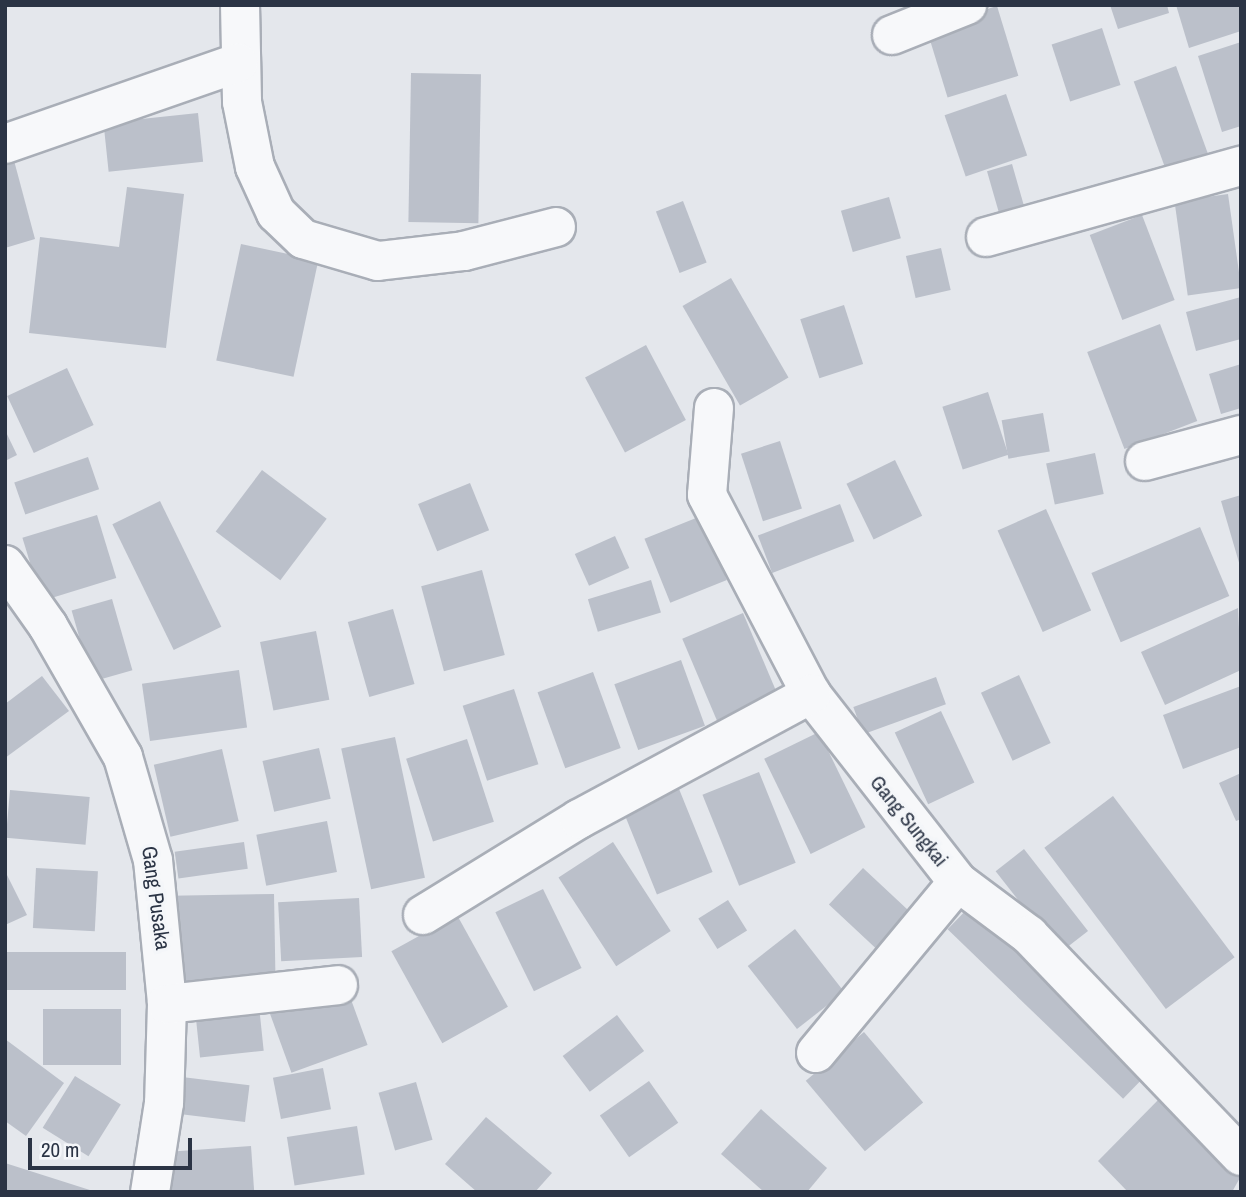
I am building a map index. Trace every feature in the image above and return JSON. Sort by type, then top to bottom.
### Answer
[{"type":"street","points":[[240,5],[238,63],[255,167],[276,213],[303,239],[378,261],[464,251],[556,227]]},
{"type":"street","points":[[892,35],[967,5]]},
{"type":"street","points":[[5,144],[238,63]]},
{"type":"street","points":[[986,237],[1241,166]]},
{"type":"street","name":"Gang Sungkai","points":[[714,408],[707,495],[811,694],[958,882],[1029,936],[1241,1156]]},
{"type":"street","points":[[1145,461],[1241,435]]},
{"type":"street","name":"Gang Pusaka","points":[[5,565],[48,626],[136,790],[153,860],[167,1004],[164,1102],[150,1192]]},
{"type":"street","points":[[423,915],[579,819],[811,694]]},
{"type":"street","points":[[816,1053],[958,882]]},
{"type":"street","points":[[167,1004],[338,985]]},
{"type":"building","points":[[1110,5],[1167,5],[1169,13],[1118,29]]},
{"type":"building","points":[[1176,5],[1239,5],[1241,31],[1189,48]]},
{"type":"building","points":[[997,6],[1018,76],[948,97],[926,28]]},
{"type":"building","points":[[1102,28],[1121,85],[1070,101],[1052,44]]},
{"type":"building","points":[[1241,42],[1241,126],[1222,132],[1198,56]]},
{"type":"building","points":[[1176,66],[1210,159],[1168,174],[1134,81]]},
{"type":"building","points":[[411,73],[481,74],[478,223],[408,222]]},
{"type":"building","points":[[1006,94],[1027,155],[966,177],[945,115]]},
{"type":"building","points":[[198,113],[203,162],[109,172],[104,123]]},
{"type":"building","points":[[12,153],[35,239],[5,248],[5,155]]},
{"type":"building","points":[[1012,164],[1029,222],[1004,229],[987,171]]},
{"type":"building","points":[[127,187],[184,194],[166,348],[29,333],[40,237],[119,247]]},
{"type":"building","points":[[1228,194],[1241,288],[1188,296],[1175,202]]},
{"type":"building","points":[[889,197],[901,238],[853,252],[841,211]]},
{"type":"building","points":[[683,201],[707,263],[680,273],[656,211]]},
{"type":"building","points":[[1142,215],[1175,300],[1122,320],[1090,235]]},
{"type":"building","points":[[241,244],[318,260],[294,377],[216,360]]},
{"type":"building","points":[[941,248],[951,290],[916,298],[906,256]]},
{"type":"building","points":[[731,278],[789,378],[740,406],[683,306]]},
{"type":"building","points":[[1241,297],[1241,339],[1196,351],[1186,312]]},
{"type":"building","points":[[844,305],[863,364],[819,378],[800,319]]},
{"type":"building","points":[[1160,324],[1197,421],[1124,449],[1087,352]]},
{"type":"building","points":[[646,345],[686,420],[625,452],[585,377]]},
{"type":"building","points":[[1241,364],[1241,408],[1221,414],[1209,374]]},
{"type":"building","points":[[67,368],[94,425],[34,453],[7,396]]},
{"type":"building","points":[[988,392],[1008,455],[963,470],[942,407]]},
{"type":"building","points":[[1043,413],[1050,451],[1008,459],[1002,420]]},
{"type":"building","points":[[5,430],[17,455],[5,461]]},
{"type":"building","points":[[780,441],[802,509],[763,521],[741,454]]},
{"type":"building","points":[[1095,453],[1104,494],[1055,504],[1046,463]]},
{"type":"building","points":[[88,457],[99,489],[25,515],[14,482]]},
{"type":"building","points":[[895,460],[922,516],[874,539],[846,484]]},
{"type":"building","points":[[262,470],[327,519],[280,580],[216,531]]},
{"type":"building","points":[[470,483],[489,530],[437,551],[418,504]]},
{"type":"building","points":[[1241,495],[1241,566],[1240,566],[1221,501]]},
{"type":"building","points":[[160,501],[221,627],[174,650],[112,524]]},
{"type":"building","points":[[840,504],[854,541],[772,573],[758,536]]},
{"type":"building","points":[[1046,509],[1091,610],[1043,632],[998,531]]},
{"type":"building","points":[[97,515],[116,578],[42,601],[22,538]]},
{"type":"building","points":[[701,516],[727,580],[670,603],[644,539]]},
{"type":"building","points":[[1200,527],[1229,596],[1121,642],[1091,573]]},
{"type":"building","points":[[615,536],[629,568],[589,586],[575,554]]},
{"type":"building","points":[[482,570],[505,655],[444,671],[421,586]]},
{"type":"building","points":[[651,580],[661,613],[598,632],[588,599]]},
{"type":"building","points":[[112,599],[132,670],[92,682],[72,611]]},
{"type":"building","points":[[1238,608],[1241,670],[1165,705],[1141,652]]},
{"type":"building","points":[[393,609],[414,684],[369,697],[348,622]]},
{"type":"building","points":[[743,613],[781,703],[721,729],[682,639]]},
{"type":"building","points":[[316,631],[329,700],[273,711],[260,642]]},
{"type":"building","points":[[681,660],[705,726],[638,750],[614,684]]},
{"type":"building","points":[[239,670],[247,727],[150,741],[142,684]]},
{"type":"building","points":[[593,672],[621,748],[565,768],[538,692]]},
{"type":"building","points":[[1019,675],[1051,743],[1013,761],[981,693]]},
{"type":"building","points":[[42,676],[69,711],[5,758],[5,704]]},
{"type":"building","points":[[936,677],[946,704],[863,734],[853,707]]},
{"type":"building","points":[[1241,686],[1241,747],[1183,769],[1163,715]]},
{"type":"building","points":[[514,689],[538,764],[487,781],[463,706]]},
{"type":"building","points":[[941,711],[974,783],[928,804],[895,733]]},
{"type":"building","points":[[819,732],[865,827],[811,854],[764,759]]},
{"type":"building","points":[[395,737],[425,878],[371,889],[341,748]]},
{"type":"building","points":[[467,739],[494,822],[433,842],[406,759]]},
{"type":"building","points":[[319,748],[331,799],[274,812],[262,761]]},
{"type":"building","points":[[222,749],[239,821],[170,837],[154,765]]},
{"type":"building","points":[[759,772],[796,863],[739,886],[702,795]]},
{"type":"building","points":[[1241,773],[1241,819],[1236,821],[1219,783]]},
{"type":"building","points":[[677,784],[713,872],[657,895],[621,806]]},
{"type":"building","points":[[10,790],[90,797],[86,845],[6,838]]},
{"type":"building","points":[[1113,796],[1235,957],[1166,1009],[1044,848]]},
{"type":"building","points":[[327,821],[337,872],[266,886],[256,835]]},
{"type":"building","points":[[244,842],[248,869],[178,878],[175,852]]},
{"type":"building","points":[[613,842],[671,931],[616,966],[558,877]]},
{"type":"building","points":[[1024,849],[1088,931],[1060,953],[996,871]]},
{"type":"building","points":[[36,868],[98,871],[95,931],[33,928]]},
{"type":"building","points":[[863,868],[912,914],[878,950],[829,905]]},
{"type":"building","points":[[5,871],[27,915],[5,925]]},
{"type":"building","points":[[543,889],[582,968],[534,991],[495,912]]},
{"type":"building","points":[[274,894],[276,984],[173,986],[171,896]]},
{"type":"building","points":[[359,898],[362,957],[281,961],[278,902]]},
{"type":"building","points":[[728,900],[747,931],[717,949],[698,919]]},
{"type":"building","points":[[974,902],[1150,1071],[1123,1099],[948,929]]},
{"type":"building","points":[[457,915],[508,1007],[442,1043],[391,951]]},
{"type":"building","points":[[795,929],[844,992],[797,1029],[748,966]]},
{"type":"building","points":[[5,952],[126,952],[126,990],[5,990]]},
{"type":"building","points":[[345,983],[368,1045],[291,1073],[269,1011]]},
{"type":"building","points":[[259,1006],[264,1051],[200,1057],[195,1013]]},
{"type":"building","points":[[43,1009],[121,1009],[121,1065],[43,1065]]},
{"type":"building","points":[[617,1015],[644,1051],[590,1092],[563,1056]]},
{"type":"building","points":[[864,1032],[923,1102],[865,1151],[806,1081]]},
{"type":"building","points":[[5,1039],[64,1083],[26,1136],[5,1121]]},
{"type":"building","points":[[323,1068],[331,1109],[281,1119],[273,1078]]},
{"type":"building","points":[[75,1076],[121,1105],[88,1156],[43,1128]]},
{"type":"building","points":[[182,1077],[249,1085],[245,1122],[177,1114]]},
{"type":"building","points":[[649,1081],[678,1123],[629,1157],[600,1115]]},
{"type":"building","points":[[416,1082],[433,1140],[395,1150],[379,1093]]},
{"type":"building","points":[[1162,1096],[1241,1176],[1232,1192],[1128,1192],[1098,1161]]},
{"type":"building","points":[[761,1109],[827,1168],[807,1192],[764,1192],[721,1154]]},
{"type":"building","points":[[486,1117],[552,1173],[535,1192],[477,1192],[445,1164]]},
{"type":"building","points":[[357,1126],[365,1174],[295,1186],[287,1137]]},
{"type":"building","points":[[251,1146],[254,1192],[172,1192],[169,1152]]},
{"type":"building","points":[[5,1163],[93,1191],[93,1192],[5,1192]]}]
